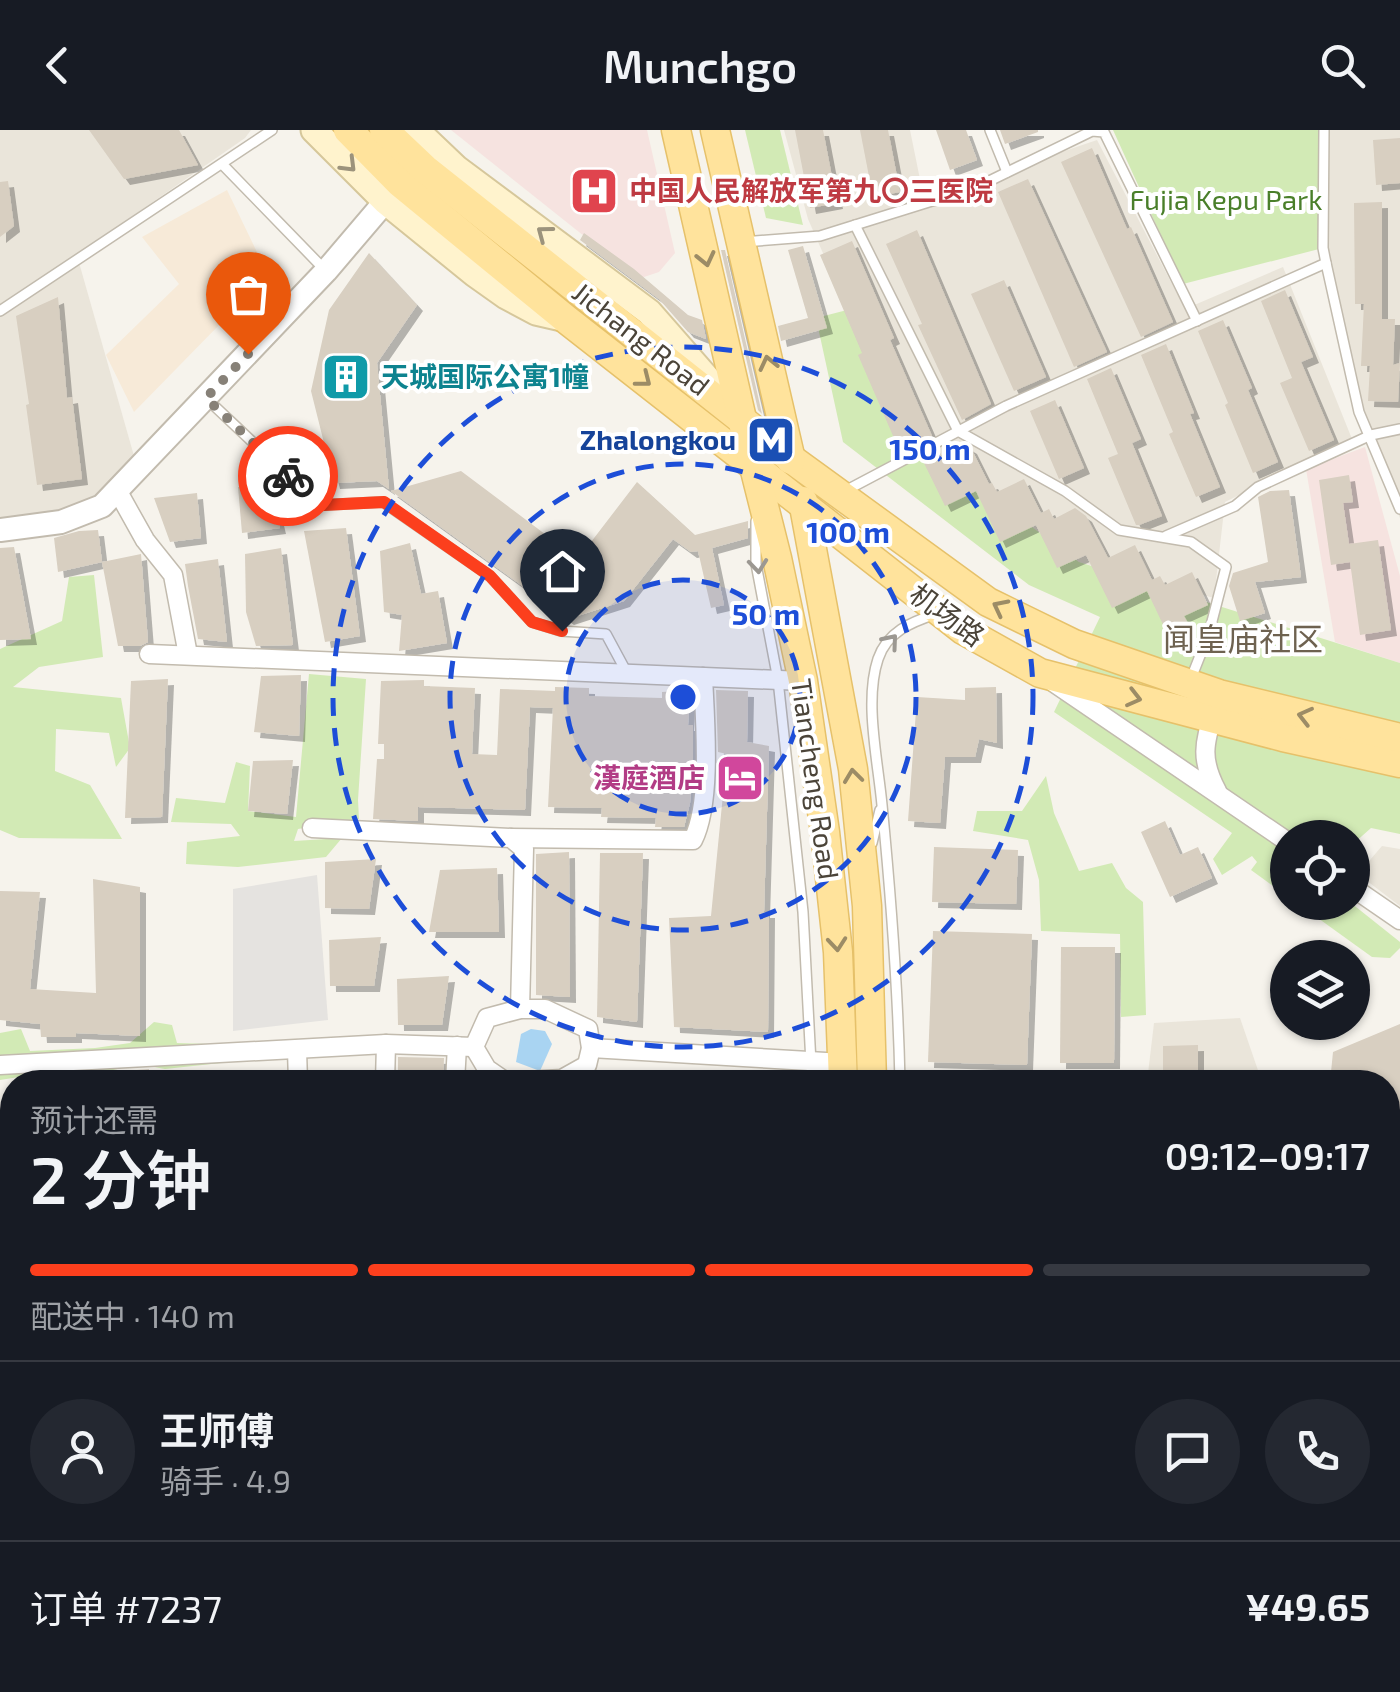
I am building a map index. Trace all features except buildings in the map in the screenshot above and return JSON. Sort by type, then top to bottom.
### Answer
[{"type":"main road","name":"机场路","points":[[314,130],[567,320],[963,630],[1040,674],[1215,706],[1400,762]]},
{"type":"main road","points":[[348,130],[392,192]]},
{"type":"main road","name":"Jichang Road","points":[[384,130],[425,170],[790,458],[988,602],[1074,644],[1190,684],[1215,706],[1400,738]]},
{"type":"main road","points":[[416,130],[456,168],[649,312],[742,419]]},
{"type":"main road","name":"Tiancheng Road","points":[[676,130],[756,469],[790,680],[827,851],[838,952],[843,1070]]},
{"type":"main road","name":"Tiancheng Road","points":[[715,130],[790,458],[805,507],[853,768],[868,924],[872,1070]]},
{"type":"street","points":[[0,530],[61,522],[102,506],[326,271],[392,192]]},
{"type":"street","points":[[118,490],[145,540],[173,575],[188,656]]},
{"type":"street","points":[[148,654],[790,680]]},
{"type":"street","points":[[1040,674],[1270,830]]},
{"type":"street","points":[[312,828],[511,838],[693,840],[701,825],[706,740],[703,676]]},
{"type":"street","points":[[1215,706],[1205,743],[1206,771],[1220,796]]},
{"type":"street","points":[[511,838],[524,849],[520,1009]]},
{"type":"street","points":[[1370,899],[1400,920]]},
{"type":"street","points":[[458,1070],[465,1047],[487,1018],[520,1009],[545,1008],[588,1029],[591,1048],[584,1070]]},
{"type":"street","points":[[385,1070],[386,1044]]},
{"type":"street","points":[[0,1065],[386,1044],[465,1047],[490,1070]]},
{"type":"street","points":[[591,1048],[812,1060],[836,1070]]},
{"type":"street","points":[[296,1050],[297,1070]]},
{"type":"lane","points":[[0,311],[272,130]]},
{"type":"lane","points":[[990,130],[1007,172]]},
{"type":"lane","points":[[1324,130],[1326,263],[1358,412],[1400,509]]},
{"type":"lane","points":[[740,242],[820,236],[977,187],[1092,131],[1104,132],[1197,321]]},
{"type":"lane","points":[[222,164],[326,271]]},
{"type":"lane","points":[[856,225],[958,432],[1065,492],[1119,530],[1191,542],[1226,567],[1210,633],[1190,684]]},
{"type":"lane","points":[[839,494],[1006,406],[1326,263]]},
{"type":"lane","points":[[206,398],[323,505],[384,502],[490,576],[532,622],[562,631],[606,634],[627,674]]},
{"type":"lane","points":[[1163,538],[1236,506],[1258,488],[1369,436],[1400,430]]},
{"type":"lane","points":[[899,1070],[893,928],[873,682],[879,656],[890,639],[908,622],[940,613]]},
{"type":"lane","points":[[790,680],[812,1070]]},
{"type":"lane","points":[[864,875],[882,801]]},
{"type":"lane","points":[[797,856],[827,851]]},
{"type":"shaded area","points":[[0,130],[251,130],[245,138],[0,308]]},
{"type":"shaded area","name":"中国人民解放军第九〇三医院","points":[[451,130],[647,130],[675,253],[659,272],[638,279]]},
{"type":"shaded area","points":[[784,130],[910,130],[924,199],[1097,140],[1185,309],[1283,267],[1352,439],[1225,502],[1214,598],[1079,562],[901,431],[808,219]]},
{"type":"shaded area","points":[[1324,130],[1400,130],[1400,518],[1359,412],[1323,248]]},
{"type":"shaded area","points":[[227,190],[268,275],[134,412],[106,355],[179,284],[142,237]]},
{"type":"shaded area","points":[[78,259],[138,470],[102,506],[0,530],[0,311]]},
{"type":"shaded area","points":[[1365,447],[1400,576],[1400,663],[1335,642],[1306,469]]},
{"type":"shaded area","points":[[1382,846],[1400,849],[1400,906],[1370,883],[1370,860]]},
{"type":"shaded area","points":[[317,875],[328,1020],[233,1031],[233,889]]},
{"type":"shaded area","points":[[1240,1018],[1258,1070],[1148,1070],[1154,1023]]},
{"type":"green space","points":[[745,130],[780,130],[803,225],[766,218]]},
{"type":"green space","name":"Fujia Kepu Park","points":[[1113,130],[1324,130],[1323,248],[1183,284]]},
{"type":"green space","points":[[851,309],[902,431],[1079,562],[1400,663],[1400,834],[1370,829],[1370,820],[1270,820],[1270,884],[1251,870],[1257,862],[1252,856],[1222,875],[1213,859],[1232,833],[1054,712],[1100,617],[1029,585],[843,442],[816,318]]},
{"type":"green space","points":[[94,575],[103,657],[39,667],[13,687],[121,698],[130,748],[116,767],[109,733],[56,729],[55,771],[90,785],[122,839],[19,838],[0,830],[0,649],[62,621],[69,577]]},
{"type":"green space","points":[[309,674],[366,679],[359,819],[298,829],[294,841],[342,838],[326,857],[238,867],[186,864],[187,842],[240,836],[231,824],[171,822],[176,798],[225,803],[236,762],[250,766],[248,811],[296,817]]},
{"type":"green space","points":[[1046,776],[1054,813],[1079,871],[1112,863],[1126,888],[1143,902],[1146,1015],[1121,1017],[1120,934],[1041,931],[1039,880],[1028,840],[973,831],[977,811],[1022,811]]},
{"type":"green space","points":[[1370,918],[1400,942],[1400,948],[1390,958],[1372,957],[1370,940],[1348,940],[1321,920]]},
{"type":"green space","points":[[154,1022],[172,1025],[177,1043],[211,1044],[221,1063],[165,1069],[138,1064],[113,1070],[67,1065],[53,1070],[0,1070],[0,1033],[21,1029],[30,1051],[130,1043]]},
{"type":"water","points":[[531,1029],[545,1031],[552,1044],[540,1070],[516,1062],[521,1034]]},
{"type":"way so far","points":[[248,354],[206,398],[288,476]]},
{"type":"place","name":"中国人民解放军第九〇三医院","points":[[594,191]]},
{"type":"place","name":"天城国际公寓1幢","points":[[346,377]]},
{"type":"place","name":"Zhalongkou","points":[[771,440]]},
{"type":"place","name":"漢庭酒店","points":[[740,778]]},
{"type":"district","name":"闻皇庙社区","points":[[1243,640]]},
{"type":"route","points":[[288,476],[323,505],[384,502],[490,576],[532,622],[562,631]]}]
